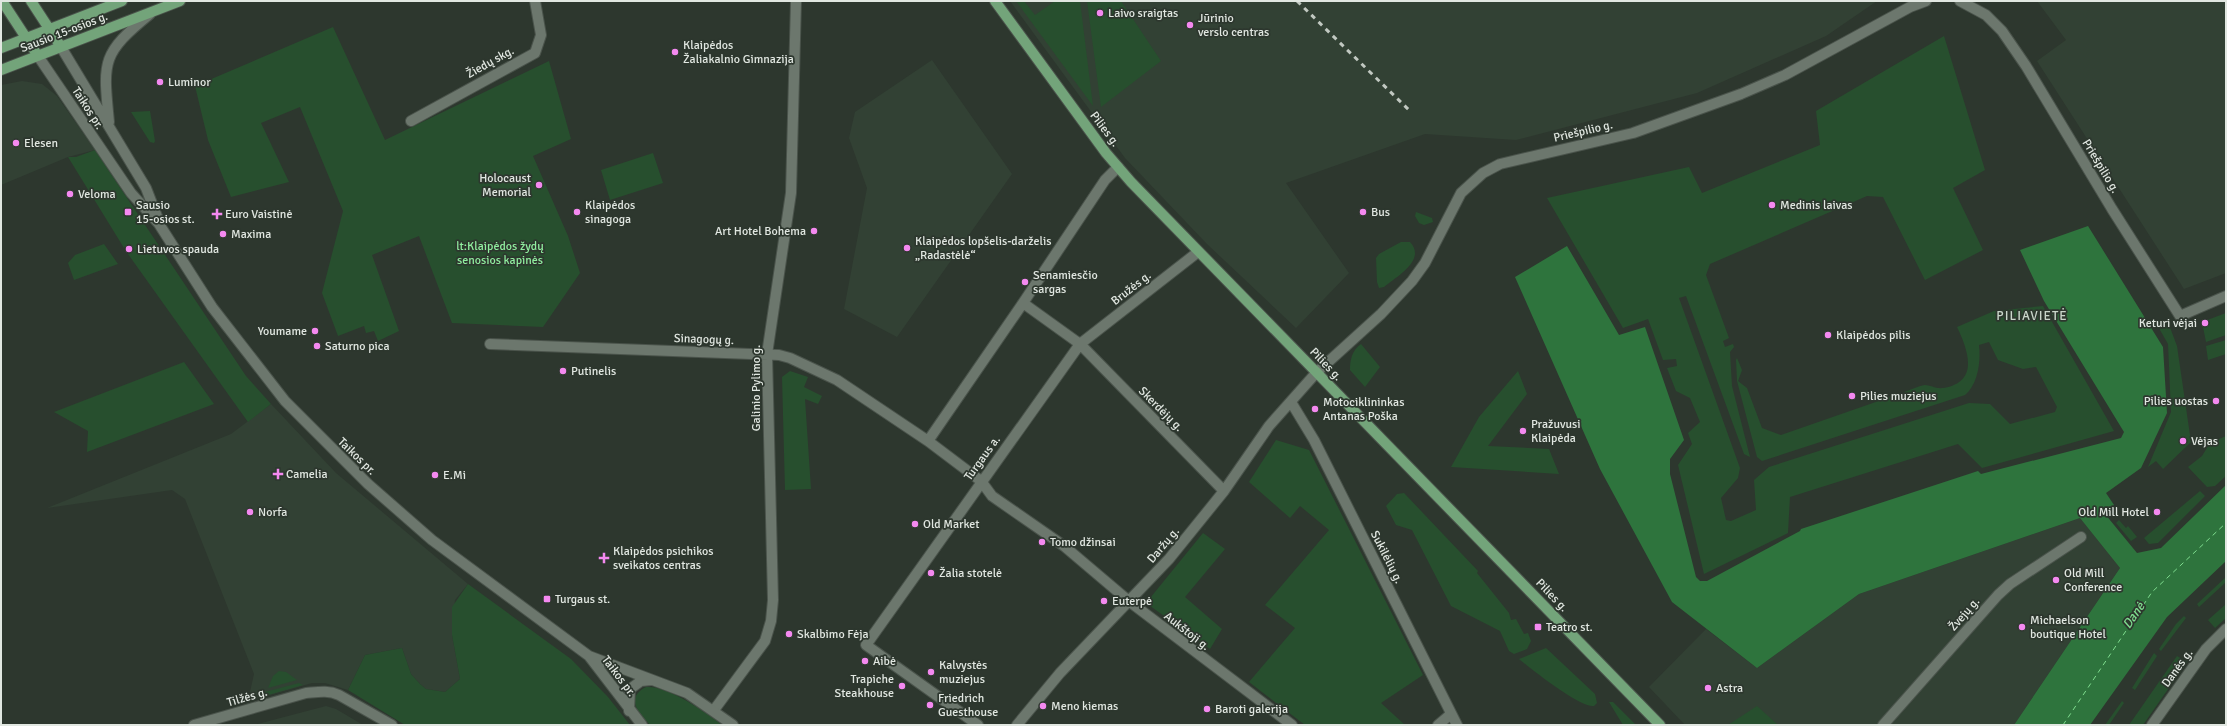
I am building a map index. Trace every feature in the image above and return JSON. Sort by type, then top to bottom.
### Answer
[{"type":"main road","name":"Taikos pr.","points":[[2,1],[38,56]]},
{"type":"main road","name":"Taikos pr.","points":[[31,1],[61,47]]},
{"type":"main road","name":"Sausio 15-osios g.","points":[[1,48],[122,1]]},
{"type":"main road","name":"Sausio 15-osios g.","points":[[1,70],[180,1]]},
{"type":"main road","name":"Pilies g.","points":[[995,1],[1118,168],[1198,252],[1660,725]]},
{"type":"street","name":"Žiedų skg.","points":[[411,121],[535,53],[542,36],[535,1]]},
{"type":"street","name":"Galinio Pylimo g.","points":[[714,710],[765,641],[771,621],[773,600],[767,354],[791,193],[796,1]]},
{"type":"street","name":"Priešpilio g.","points":[[1316,373],[1381,314],[1412,281],[1425,263],[1461,193],[1483,173],[1500,164],[1518,159],[1633,133],[1741,94],[1785,75],[1910,7],[1926,1]]},
{"type":"street","name":"Priešpilio g.","points":[[1960,1],[1986,15],[2002,31],[2026,66],[2108,203],[2180,316],[2226,296]]},
{"type":"street","points":[[109,124],[105,71],[108,58],[116,45],[129,31],[152,12]]},
{"type":"street","name":"Taikos pr.","points":[[61,47],[109,124],[146,188],[159,224]]},
{"type":"street","name":"Taikos pr.","points":[[38,56],[130,193],[159,224],[212,307],[258,369],[298,416],[387,501],[432,540],[589,656],[687,693],[714,710],[733,725]]},
{"type":"street","points":[[928,441],[1105,180],[1118,168]]},
{"type":"street","name":"Bružės g.","points":[[1080,344],[1198,252]]},
{"type":"street","points":[[1023,302],[1080,344]]},
{"type":"street","name":"Sinagogų g.","points":[[490,344],[767,354],[790,358],[837,380],[928,441],[981,481],[992,496]]},
{"type":"street","name":"Turgaus a.","points":[[978,725],[866,645],[981,481],[1080,344]]},
{"type":"street","name":"Skerdėjų g.","points":[[1080,344],[1224,491]]},
{"type":"street","name":"Daržų g.","points":[[1017,725],[1060,673],[1130,602],[1169,559],[1224,491],[1269,426],[1316,373]]},
{"type":"street","name":"Sukilėlių g.","points":[[1291,402],[1314,440],[1457,725]]},
{"type":"street","name":"Aukštoji g.","points":[[992,496],[1064,546],[1130,602],[1205,661],[1292,725]]},
{"type":"street","name":"Žvejų g.","points":[[1883,725],[2010,584],[2081,537]]},
{"type":"street","name":"Danės g.","points":[[2152,725],[2206,649],[2226,629]]},
{"type":"street","name":"Taikos pr.","points":[[589,656],[629,711],[642,725]]},
{"type":"street","points":[[629,711],[630,689],[641,681],[652,680]]},
{"type":"street","name":"Tilžės g.","points":[[194,725],[306,693],[332,691],[392,725]]},
{"type":"street","points":[[1438,725],[1451,714]]},
{"type":"shaded area","points":[[1010,1],[1877,1],[1826,36],[1697,93],[1516,140],[1425,134],[1286,183],[1349,273],[1296,328],[1207,244],[1125,158]]},
{"type":"shaded area","points":[[2037,1],[2226,1],[2226,273],[2184,289],[2037,61],[2066,40]]},
{"type":"shaded area","name":"Klaipėdos lopšelis-darželis „Radastėlė“","points":[[932,60],[1012,174],[897,337],[844,309],[867,188],[849,138],[855,112]]},
{"type":"shaded area","points":[[22,81],[42,84],[57,96],[95,150],[68,157],[1,185],[1,85]]},
{"type":"shaded area","points":[[271,404],[336,473],[468,584],[455,600],[452,635],[460,679],[445,692],[426,689],[420,684],[411,674],[402,648],[365,655],[348,690],[325,683],[312,683],[248,701],[254,674],[185,499],[172,490],[47,508],[231,434]]},
{"type":"shaded area","points":[[2080,518],[2120,568],[2014,725],[1685,725],[1649,687],[1706,629],[1757,668],[1859,594]]},
{"type":"shaded area","points":[[326,706],[336,709],[363,725],[254,725]]},
{"type":"green space","points":[[1016,1],[1024,1],[1035,15],[1055,1],[1080,1],[1093,106]]},
{"type":"green space","points":[[1087,1],[1121,1],[1161,61],[1101,107]]},
{"type":"green space","name":"lt:Klaipėdos žydų senosios kapinės","points":[[333,27],[385,140],[549,61],[571,139],[533,156],[568,236],[580,273],[543,327],[452,323],[419,236],[372,255],[399,331],[378,341],[374,331],[366,333],[364,326],[338,336],[322,293],[343,211],[300,107],[261,123],[289,182],[231,197],[208,140],[195,86]]},
{"type":"green space","points":[[1944,36],[1985,170],[1953,188],[1983,250],[1925,280],[1883,197],[1867,196],[1710,264],[1706,275],[1729,338],[1723,341],[1725,347],[1733,344],[1734,347],[1730,352],[1732,386],[1750,457],[1744,454],[1686,296],[1679,298],[1740,468],[1738,478],[1721,498],[1726,520],[1731,521],[1756,510],[1754,480],[1769,467],[1969,403],[1990,404],[2010,424],[2055,412],[2057,407],[2036,367],[2023,369],[1998,360],[1989,342],[1979,345],[1978,372],[1973,385],[1965,395],[1762,461],[1757,457],[1737,381],[1737,358],[1742,370],[1738,381],[1747,388],[1762,428],[1781,435],[1893,396],[1894,399],[1905,395],[1904,392],[1920,386],[1927,385],[1943,388],[1955,385],[1967,372],[1968,364],[1965,345],[1957,327],[1994,311],[2043,306],[2114,431],[1982,468],[1958,444],[1790,497],[1788,533],[1704,574],[1678,465],[1692,444],[1688,433],[1700,422],[1690,398],[1676,391],[1667,368],[1677,366],[1676,359],[1663,360],[1648,319],[1623,328],[1547,198],[1689,167],[1702,193],[1820,145],[1816,111]]},
{"type":"green space","points":[[150,111],[155,141],[154,143],[150,142],[131,112]]},
{"type":"green space","points":[[95,150],[246,376],[271,404],[248,422],[128,254],[134,250],[130,244],[124,248],[68,157],[76,157]]},
{"type":"green space","points":[[653,153],[663,183],[610,200],[601,170]]},
{"type":"green space","points":[[1416,212],[1432,218],[1433,222],[1424,225],[1419,223],[1415,216]]},
{"type":"green space","points":[[1401,242],[1410,242],[1414,249],[1415,255],[1412,262],[1408,268],[1396,278],[1384,287],[1379,288],[1377,282],[1376,258],[1379,254]]},
{"type":"green space","points":[[104,244],[118,264],[74,280],[68,263],[75,255]]},
{"type":"green space","points":[[2226,313],[2226,335],[2206,342],[2202,322]]},
{"type":"green space","points":[[2168,322],[2177,346],[2191,442],[2163,469],[2156,461],[2148,467],[2171,412],[2168,344],[2160,330],[2161,326]]},
{"type":"green space","points":[[2226,340],[2226,354],[2208,360],[2206,346]]},
{"type":"green space","points":[[1361,344],[1380,367],[1365,387],[1350,370],[1352,356],[1355,349]]},
{"type":"green space","points":[[184,362],[214,404],[87,452],[88,431],[54,412]]},
{"type":"green space","points":[[790,371],[808,377],[804,387],[822,396],[818,404],[805,399],[811,489],[785,490],[782,377]]},
{"type":"green space","points":[[1518,371],[1527,394],[1488,446],[1549,449],[1559,474],[1451,467],[1479,417]]},
{"type":"green space","points":[[2226,436],[2226,476],[2215,486],[2207,487],[2188,467],[2202,456],[2210,443]]},
{"type":"green space","points":[[1276,440],[1309,450],[1423,675],[1381,703],[1405,725],[1305,725],[1249,682],[1295,628],[1265,605],[1329,530],[1300,506],[1290,518],[1249,482]]},
{"type":"green space","points":[[2200,491],[2205,496],[2158,543],[2149,544],[2144,538]]},
{"type":"green space","points":[[1404,493],[1478,571],[1477,573],[1509,613],[1511,620],[1516,619],[1524,634],[1528,633],[1531,641],[1527,649],[1514,654],[1509,651],[1500,631],[1451,606],[1412,530],[1396,525],[1386,506],[1397,494]]},
{"type":"green space","points":[[2119,520],[2126,528],[2128,526],[2137,537],[2131,541],[2116,523]]},
{"type":"green space","points":[[1203,533],[1225,549],[1185,597],[1222,629],[1210,649],[1146,603]]},
{"type":"green space","points":[[2226,577],[2226,582],[2199,607],[2197,604]]},
{"type":"green space","points":[[468,584],[571,659],[608,697],[630,725],[405,725],[348,690],[365,655],[402,648],[411,674],[426,689],[445,692],[460,679],[452,635],[452,607]]},
{"type":"green space","points":[[2226,604],[2226,618],[2215,628],[2208,620]]},
{"type":"green space","points":[[2184,616],[2186,618],[2161,651],[2159,649],[2176,624]]},
{"type":"green space","points":[[1546,648],[1595,694],[1597,703],[1594,706],[1587,705],[1567,695],[1519,659]]},
{"type":"green space","points":[[2154,653],[2157,656],[2135,690],[2132,688]]},
{"type":"green space","points":[[2177,656],[2187,662],[2143,725],[2129,725]]},
{"type":"green space","points":[[279,671],[286,672],[297,680],[268,688],[273,676]]},
{"type":"green space","points":[[299,683],[303,685],[265,696],[265,692]]},
{"type":"green space","points":[[646,687],[664,690],[686,700],[722,725],[650,725],[641,716],[635,701],[636,696]]},
{"type":"green space","points":[[2122,701],[2124,703],[2109,725],[2105,725]]},
{"type":"green space","points":[[1609,702],[1613,702],[1636,725],[1623,725]]},
{"type":"green space","points":[[1757,706],[1778,725],[1728,725],[1731,723]]},
{"type":"water","name":"Danė","points":[[2088,226],[2163,347],[2167,413],[2141,468],[2106,493],[2114,505],[2105,514],[2137,553],[2161,548],[2226,485],[2226,561],[2167,617],[2090,725],[2014,725],[2120,568],[2080,518],[1859,594],[1757,668],[1672,602],[1600,469],[1515,277],[1567,246],[1619,335],[1645,327],[1684,440],[1670,459],[1670,474],[1696,577],[1700,581],[1707,581],[1800,531],[1801,529],[1978,471],[1981,474],[2121,438],[2124,432],[2044,301],[2020,250]]},
{"type":"ferry route","points":[[2063,725],[2152,592],[2226,523]]},
{"type":"railway","points":[[1297,1],[1409,110]]},
{"type":"place","name":"Laivo sraigtas","points":[[1100,13]]},
{"type":"place","name":"Jūrinio verslo centras","points":[[1190,25]]},
{"type":"place","name":"Klaipėdos Žaliakalnio Gimnazija","points":[[675,52]]},
{"type":"place","name":"Luminor","points":[[160,82]]},
{"type":"place","name":"Elesen","points":[[16,143]]},
{"type":"place","name":"Holocaust Memorial","points":[[539,185]]},
{"type":"place","name":"Veloma","points":[[70,194]]},
{"type":"place","name":"Medinis laivas","points":[[1772,205]]},
{"type":"place","name":"Sausio 15-osios st.","points":[[128,212]]},
{"type":"place","name":"Klaipėdos sinagoga","points":[[577,212]]},
{"type":"place","name":"Bus","points":[[1363,212]]},
{"type":"place","name":"Euro Vaistinė","points":[[217,214]]},
{"type":"place","name":"Art Hotel Bohema","points":[[814,231]]},
{"type":"place","name":"Maxima","points":[[223,234]]},
{"type":"place","name":"Klaipėdos lopšelis-darželis „Radastėlė“","points":[[907,248]]},
{"type":"place","name":"Lietuvos spauda","points":[[129,249]]},
{"type":"place","name":"Senamiesčio sargas","points":[[1025,282]]},
{"type":"place","name":"Keturi vėjai","points":[[2205,323]]},
{"type":"place","name":"Youmame","points":[[315,331]]},
{"type":"place","name":"Klaipėdos pilis","points":[[1828,335]]},
{"type":"place","name":"Saturno pica","points":[[317,346]]},
{"type":"place","name":"Putinelis","points":[[563,371]]},
{"type":"place","name":"Pilies muziejus","points":[[1852,396]]},
{"type":"place","name":"Pilies uostas","points":[[2216,401]]},
{"type":"place","name":"Motociklininkas Antanas Poška","points":[[1315,409]]},
{"type":"place","name":"Pražuvusi Klaipėda","points":[[1523,431]]},
{"type":"place","name":"Vėjas","points":[[2183,441]]},
{"type":"place","name":"Camelia","points":[[278,474]]},
{"type":"place","name":"E.Mi","points":[[435,475]]},
{"type":"place","name":"Norfa","points":[[250,512]]},
{"type":"place","name":"Old Mill Hotel","points":[[2157,512]]},
{"type":"place","name":"Old Market","points":[[915,524]]},
{"type":"place","name":"Tomo džinsai","points":[[1042,542]]},
{"type":"place","name":"Klaipėdos psichikos sveikatos centras","points":[[604,558]]},
{"type":"place","name":"Žalia stotelė","points":[[931,573]]},
{"type":"place","name":"Old Mill Conference","points":[[2056,580]]},
{"type":"place","name":"Turgaus st.","points":[[547,599]]},
{"type":"place","name":"Euterpė","points":[[1104,601]]},
{"type":"place","name":"Teatro st.","points":[[1538,627]]},
{"type":"place","name":"Michaelson boutique Hotel","points":[[2022,627]]},
{"type":"place","name":"Skalbimo Fėja","points":[[789,634]]},
{"type":"place","name":"Aibė","points":[[865,661]]},
{"type":"place","name":"Kalvystės muziejus","points":[[931,672]]},
{"type":"place","name":"Trapiche Steakhouse","points":[[902,686]]},
{"type":"place","name":"Astra","points":[[1708,688]]},
{"type":"place","name":"Friedrich Guesthouse","points":[[930,705]]},
{"type":"place","name":"Meno kiemas","points":[[1043,706]]},
{"type":"place","name":"Baroti galerija","points":[[1207,709]]},
{"type":"district","name":"PILIAVIETĖ","points":[[2032,315]]}]
